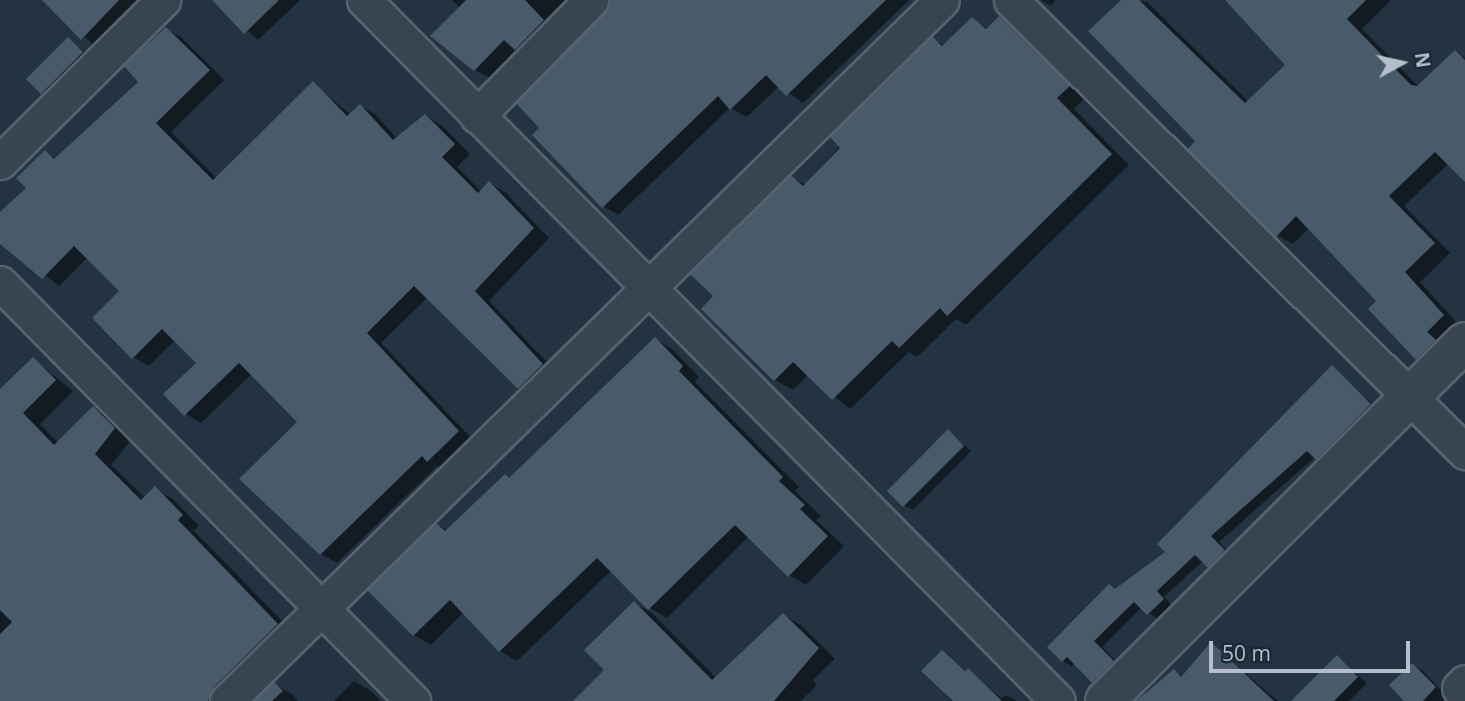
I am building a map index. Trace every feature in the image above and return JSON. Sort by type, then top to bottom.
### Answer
[{"type":"street","points":[[0,162],[163,0]]},
{"type":"street","points":[[364,0],[1058,701]]},
{"type":"street","points":[[477,116],[591,0]]},
{"type":"street","points":[[227,701],[942,0]]},
{"type":"street","points":[[1011,0],[1465,452]]},
{"type":"street","points":[[0,283],[413,701]]},
{"type":"street","points":[[1105,701],[1465,342]]},
{"type":"building","points":[[42,0],[119,0],[81,40]]},
{"type":"building","points":[[212,0],[279,0],[244,34]]},
{"type":"building","points":[[466,0],[525,0],[544,20],[515,50],[504,40],[474,71],[430,36]]},
{"type":"building","points":[[610,0],[886,0],[786,96],[766,75],[730,110],[718,96],[602,208],[532,135],[539,128],[516,103],[605,13]]},
{"type":"building","points":[[1121,0],[1139,0],[1245,103],[1285,65],[1225,0],[1366,0],[1347,19],[1411,85],[1417,86],[1455,50],[1465,60],[1465,182],[1435,152],[1389,196],[1435,243],[1405,272],[1444,315],[1427,332],[1436,340],[1416,360],[1368,309],[1376,301],[1296,216],[1276,237],[1188,149],[1195,141],[1088,31]]},
{"type":"building","points":[[999,16],[1070,86],[1057,98],[1112,154],[947,316],[940,308],[899,348],[892,341],[832,400],[793,362],[774,381],[701,309],[713,296],[690,274],[791,175],[803,186],[840,148],[830,137],[932,36],[942,46],[972,17],[986,29]]},
{"type":"building","points":[[166,27],[210,70],[156,123],[213,180],[313,81],[347,116],[360,104],[393,140],[425,114],[455,144],[442,157],[478,193],[489,181],[534,228],[475,291],[543,364],[518,389],[414,286],[367,333],[459,431],[427,462],[422,456],[320,555],[239,479],[297,422],[239,363],[184,416],[163,394],[196,363],[162,329],[132,359],[92,318],[119,291],[74,246],[42,279],[0,244],[0,212],[26,188],[16,178],[45,150],[54,159],[138,82],[124,66]]},
{"type":"building","points":[[68,37],[83,52],[41,94],[26,79]]},
{"type":"building","points":[[655,337],[683,366],[679,371],[783,477],[779,481],[805,505],[800,509],[828,536],[788,577],[735,525],[648,610],[597,558],[499,652],[450,600],[413,636],[367,590],[436,523],[445,531],[505,474],[509,478]]},
{"type":"building","points":[[33,357],[56,380],[23,413],[54,445],[93,406],[115,428],[95,454],[141,500],[155,486],[183,515],[178,520],[278,624],[214,687],[208,701],[0,701],[0,634],[12,622],[0,610],[0,389]]},
{"type":"building","points":[[1332,365],[1371,404],[1316,460],[1307,451],[1211,536],[1225,550],[1208,568],[1195,555],[1157,591],[1164,599],[1147,615],[1134,602],[1094,641],[1114,661],[1092,683],[1067,657],[1062,662],[1047,647],[1109,584],[1115,589],[1165,552],[1157,544]]},
{"type":"building","points":[[948,429],[964,446],[903,507],[887,491]]},
{"type":"building","points":[[634,601],[712,680],[783,613],[819,648],[774,701],[573,701],[604,670],[584,650]]},
{"type":"building","points":[[1211,642],[1274,701],[1136,701],[1174,669],[1181,677]]},
{"type":"building","points":[[942,650],[965,671],[968,668],[1002,701],[953,701],[921,671]]},
{"type":"building","points":[[1337,655],[1358,677],[1334,701],[1291,701]]},
{"type":"building","points":[[1412,663],[1436,687],[1423,701],[1404,701],[1389,685]]},
{"type":"building","points":[[274,682],[283,691],[272,701],[255,701]]}]
